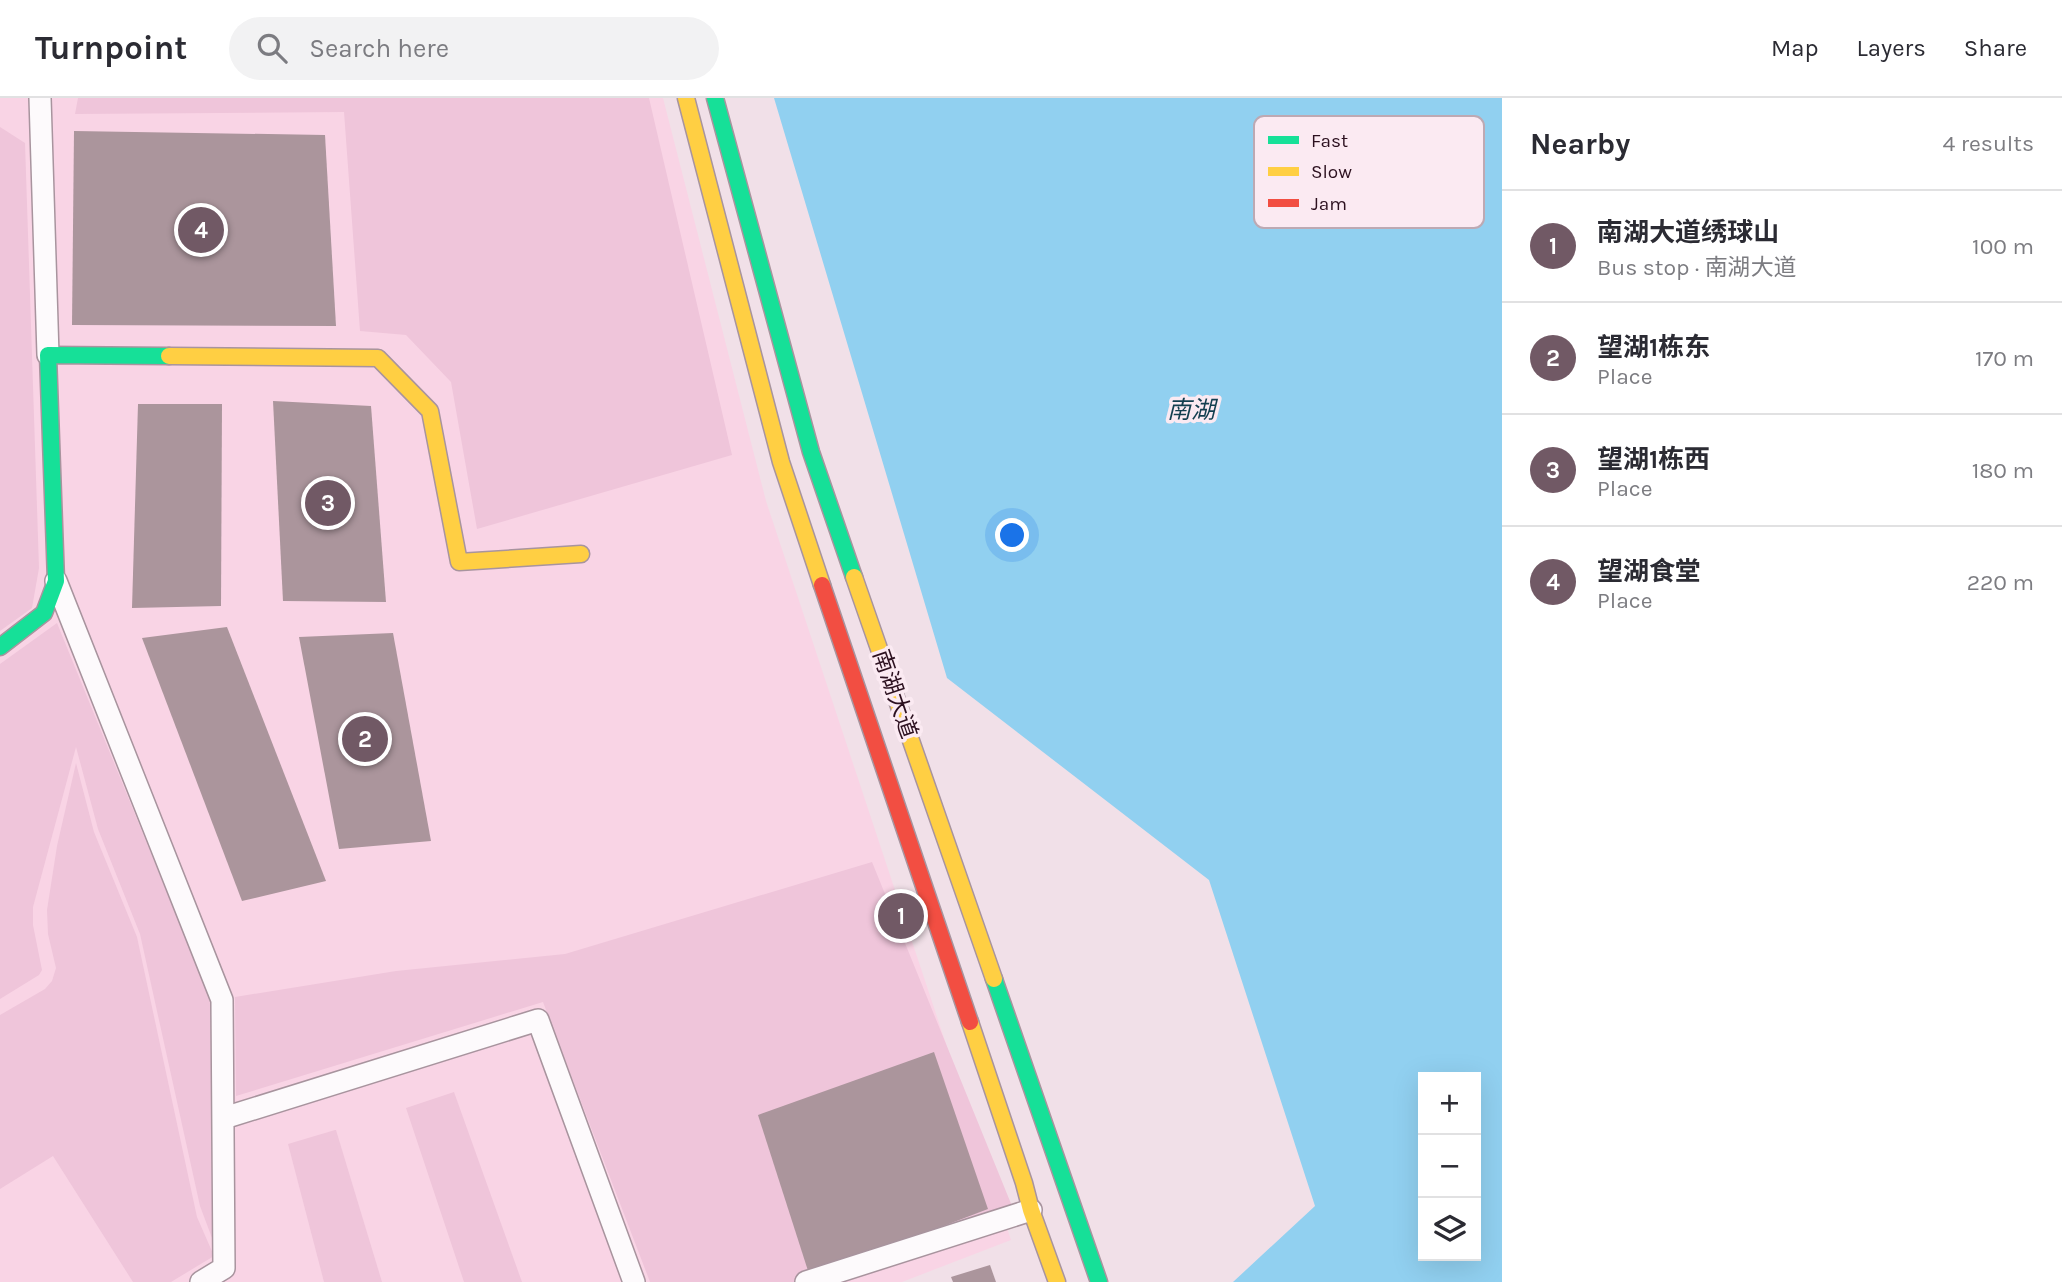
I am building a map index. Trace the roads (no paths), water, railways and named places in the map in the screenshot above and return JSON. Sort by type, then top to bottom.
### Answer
[{"type":"main road","name":"南湖大道","points":[[686,98],[781,462],[1057,1282]]},
{"type":"main road","name":"南湖大道","points":[[715,98],[811,452],[1099,1282]]},
{"type":"main road","points":[[0,647],[44,613],[56,580],[48,355],[378,358],[430,411],[459,562],[581,554]]},
{"type":"street","points":[[40,98],[48,355]]},
{"type":"street","points":[[56,580],[222,1000],[226,1275],[201,1282]]},
{"type":"street","points":[[224,1118],[538,1020],[634,1282]]},
{"type":"street","points":[[806,1282],[1031,1210]]},
{"type":"water","name":"南湖","points":[[774,98],[1502,98],[1502,1282],[1233,1282],[1315,1206],[1209,880],[947,678]]},
{"type":"place","name":"望湖食堂","points":[[201,230]]},
{"type":"place","name":"望湖1栋西","points":[[328,503]]},
{"type":"place","name":"望湖1栋东","points":[[365,739]]},
{"type":"place","name":"南湖大道绣球山","points":[[901,916]]}]
